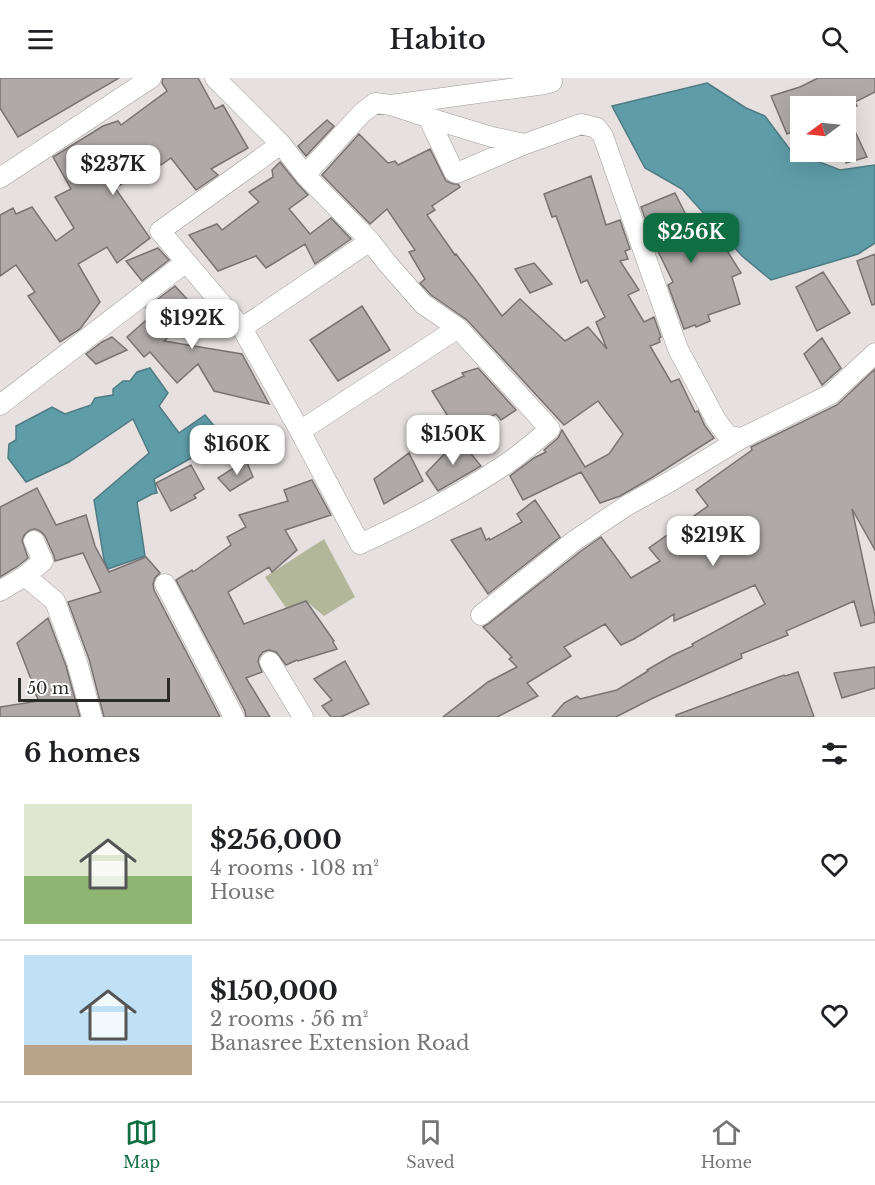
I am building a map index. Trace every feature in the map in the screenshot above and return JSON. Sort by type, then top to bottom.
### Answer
[{"type":"street","points":[[3,168],[151,78]]},
{"type":"street","points":[[215,78],[281,144],[305,175],[370,241],[423,304],[458,328],[550,429],[507,463],[456,495],[405,524],[360,544],[242,328],[160,231],[281,144]]},
{"type":"street","points":[[392,105],[545,84],[552,82],[550,78]]},
{"type":"street","points":[[305,175],[362,113],[375,103],[392,105],[525,144]]},
{"type":"street","points":[[428,117],[454,172],[457,173],[525,144],[581,124],[597,128],[603,136],[678,349],[716,420],[728,436],[742,438]]},
{"type":"street","points":[[242,328],[370,241]]},
{"type":"street","points":[[0,405],[186,262]]},
{"type":"street","points":[[300,431],[458,328]]},
{"type":"street","points":[[481,615],[574,541],[626,506],[742,438],[831,394],[875,353]]},
{"type":"street","points":[[0,591],[25,576],[43,561],[34,541]]},
{"type":"street","points":[[25,576],[55,601],[77,662],[92,717]]},
{"type":"street","points":[[165,584],[234,717]]},
{"type":"street","points":[[270,662],[303,717]]},
{"type":"green space","points":[[324,539],[355,597],[324,616],[306,601],[286,608],[265,577]]},
{"type":"water","points":[[707,83],[746,108],[765,116],[790,150],[790,162],[819,162],[840,170],[875,165],[875,243],[858,254],[771,280],[742,256],[682,189],[645,168],[612,106]]},
{"type":"water","points":[[150,368],[168,393],[159,406],[179,433],[205,415],[220,433],[218,443],[154,479],[157,493],[137,502],[145,556],[108,569],[104,560],[94,500],[149,453],[133,419],[69,462],[26,482],[8,458],[9,444],[16,440],[16,426],[52,407],[65,414],[91,405],[95,398],[113,395],[113,389],[123,381],[130,381],[137,372]]},
{"type":"building","points":[[0,78],[119,78],[18,137],[0,108]]},
{"type":"building","points":[[163,78],[198,78],[215,109],[223,105],[248,148],[211,169],[218,175],[196,190],[171,158],[161,165],[158,161],[115,188],[150,238],[117,263],[107,247],[78,264],[100,302],[80,329],[60,342],[28,296],[35,292],[16,265],[0,276],[0,215],[13,208],[16,214],[32,207],[56,241],[74,228],[55,197],[71,189],[53,157],[103,126],[118,121],[121,125],[167,91],[162,83]]},
{"type":"building","points":[[818,78],[875,78],[875,92],[856,102],[856,96],[790,96],[790,133],[787,134],[771,96],[800,87]]},
{"type":"building","points":[[327,120],[334,126],[306,156],[298,146]]},
{"type":"building","points":[[856,133],[867,157],[856,160]]},
{"type":"building","points":[[359,134],[388,163],[395,161],[398,165],[430,149],[446,181],[458,184],[460,187],[432,206],[435,210],[427,215],[502,316],[520,299],[565,341],[588,327],[607,349],[596,322],[605,317],[587,280],[581,283],[556,216],[552,217],[544,194],[591,176],[606,225],[620,220],[630,249],[625,251],[628,259],[620,261],[639,290],[628,295],[644,322],[654,317],[661,337],[660,342],[650,346],[671,382],[679,379],[695,412],[698,411],[714,438],[620,496],[600,503],[581,472],[523,500],[510,476],[546,452],[544,450],[558,438],[562,430],[585,467],[609,454],[623,434],[598,401],[564,425],[467,320],[431,295],[420,283],[425,279],[409,252],[415,250],[387,209],[370,224],[322,175]]},
{"type":"building","points":[[280,162],[308,195],[289,209],[310,234],[331,218],[351,239],[315,264],[305,244],[266,268],[256,256],[218,271],[189,235],[217,224],[222,230],[259,202],[249,192],[273,177],[272,170]]},
{"type":"building","points":[[675,193],[703,249],[721,241],[741,273],[732,277],[740,304],[708,315],[710,321],[684,329],[668,285],[673,282],[653,241],[641,207]]},
{"type":"building","points":[[158,248],[169,260],[142,281],[126,261]]},
{"type":"building","points":[[875,254],[875,304],[872,305],[857,261]]},
{"type":"building","points":[[534,263],[552,284],[530,293],[515,269]]},
{"type":"building","points":[[823,272],[850,313],[817,331],[796,287]]},
{"type":"building","points":[[175,286],[198,311],[164,341],[242,354],[269,404],[214,391],[198,364],[177,383],[150,352],[144,357],[127,337],[152,315],[146,308]]},
{"type":"building","points":[[362,306],[390,350],[338,381],[310,340]]},
{"type":"building","points":[[112,337],[127,350],[96,364],[86,354]]},
{"type":"building","points":[[822,338],[841,368],[822,385],[804,354]]},
{"type":"building","points":[[478,368],[516,410],[501,420],[496,414],[459,434],[432,391],[464,376],[462,373]]},
{"type":"building","points":[[875,369],[875,550],[852,509],[875,622],[861,626],[854,601],[786,631],[788,635],[741,654],[742,658],[616,717],[552,717],[564,703],[577,696],[580,699],[617,690],[647,670],[765,604],[755,585],[674,621],[674,614],[621,645],[605,624],[564,647],[571,656],[527,683],[538,696],[497,717],[443,717],[488,682],[517,667],[509,659],[512,657],[483,627],[601,537],[631,578],[660,561],[649,548],[708,506],[696,490],[752,450],[751,447],[837,405]]},
{"type":"building","points":[[459,439],[481,466],[438,491],[426,473]]},
{"type":"building","points":[[409,453],[423,481],[384,504],[374,479]]},
{"type":"building","points":[[246,460],[253,477],[230,491],[218,478]]},
{"type":"building","points":[[191,465],[204,489],[194,495],[196,498],[171,511],[156,483]]},
{"type":"building","points":[[312,480],[331,515],[285,530],[297,550],[272,572],[269,567],[228,592],[244,624],[306,601],[334,641],[337,649],[286,665],[276,652],[269,650],[263,652],[258,662],[262,672],[246,678],[270,717],[246,717],[245,711],[176,580],[192,570],[193,572],[231,545],[227,537],[246,527],[239,515],[288,501],[284,490]]},
{"type":"building","points":[[37,488],[56,525],[86,515],[95,546],[109,572],[146,557],[160,573],[155,578],[154,590],[220,717],[104,717],[89,659],[68,602],[101,592],[83,553],[55,561],[45,536],[35,529],[30,530],[22,540],[28,558],[0,577],[0,507]]},
{"type":"building","points":[[535,500],[560,537],[488,594],[451,540],[481,528],[486,540],[489,538],[490,540],[522,522],[517,514]]},
{"type":"building","points":[[48,618],[66,666],[80,717],[0,717],[0,707],[39,701],[17,643]]},
{"type":"building","points":[[345,661],[369,704],[341,717],[331,717],[322,706],[332,700],[314,679]]},
{"type":"building","points":[[875,667],[875,688],[842,698],[834,673]]},
{"type":"building","points":[[798,672],[814,717],[676,717],[676,715],[784,675]]}]
